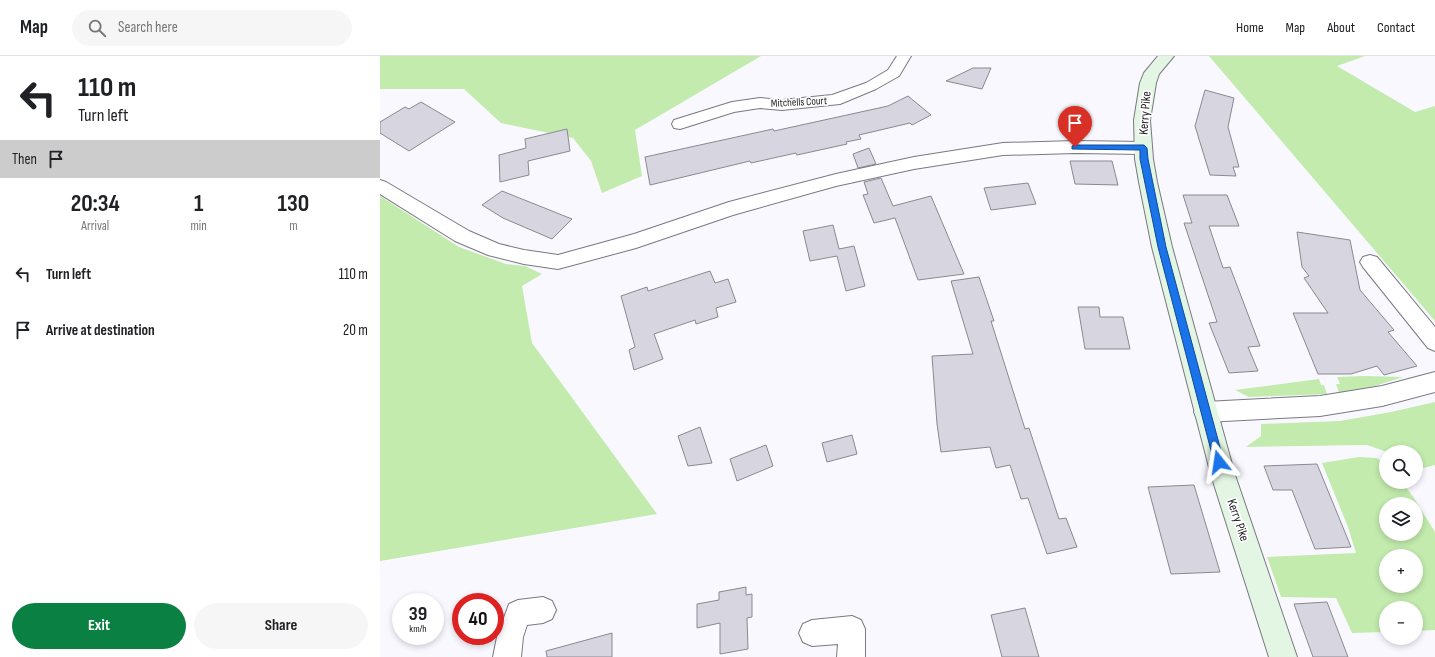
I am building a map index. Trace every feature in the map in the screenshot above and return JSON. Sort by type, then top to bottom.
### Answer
[{"type":"street","name":"Mitchells Court","points":[[680,124],[732,107],[760,103],[782,105],[834,100],[872,86],[894,73],[904,56]]},
{"type":"street","name":"Kerry Pike","points":[[1164,57],[1152,73],[1148,83],[1142,120],[1144,159],[1162,247],[1223,475],[1283,657]]},
{"type":"street","points":[[380,186],[462,236],[495,250],[524,257],[558,262],[636,241],[730,209],[836,180],[914,163],[1003,149],[1075,147],[1144,148]]},
{"type":"street","points":[[1370,262],[1435,342]]},
{"type":"street","points":[[1206,412],[1320,406],[1382,396],[1435,382]]},
{"type":"street","points":[[507,657],[518,613],[543,610]]},
{"type":"street","points":[[812,633],[852,629],[851,657]]},
{"type":"green space","points":[[380,56],[761,56],[635,130],[642,176],[602,193],[591,161],[573,138],[501,123],[464,89],[380,89]]},
{"type":"green space","points":[[1209,56],[1365,56],[1337,66],[1415,112],[1435,106],[1435,321]]},
{"type":"green space","points":[[380,196],[459,247],[506,264],[525,266],[542,274],[522,286],[532,343],[657,514],[380,561]]},
{"type":"green space","points":[[1337,377],[1403,377],[1375,386],[1339,393],[1336,384],[1340,384]]},
{"type":"green space","points":[[1319,379],[1321,385],[1324,385],[1327,394],[1249,397],[1235,390]]},
{"type":"green space","points":[[1435,402],[1435,465],[1423,468],[1423,445],[1379,445],[1379,449],[1367,445],[1246,447],[1261,436],[1261,424],[1340,421]]},
{"type":"green space","points":[[1359,457],[1377,458],[1379,460],[1379,489],[1407,489],[1413,497],[1379,497],[1379,541],[1423,541],[1423,513],[1435,532],[1435,630],[1423,631],[1423,601],[1379,601],[1379,632],[1352,633],[1336,598],[1281,597],[1267,557],[1356,553],[1348,527],[1322,463]]},
{"type":"building","points":[[973,68],[991,68],[982,89],[946,81]]},
{"type":"building","points":[[1205,90],[1234,98],[1228,127],[1239,167],[1233,167],[1236,176],[1210,175],[1195,126]]},
{"type":"building","points":[[908,96],[931,115],[912,125],[910,123],[859,135],[861,139],[846,142],[847,144],[797,155],[796,153],[751,163],[750,161],[650,185],[645,157],[888,106]]},
{"type":"building","points":[[421,102],[455,122],[409,151],[380,133],[380,122],[405,107],[409,109]]},
{"type":"building","points":[[567,129],[570,151],[528,161],[529,175],[500,182],[499,155],[526,148],[525,139]]},
{"type":"building","points":[[869,148],[876,164],[858,168],[853,154]]},
{"type":"building","points":[[1070,161],[1112,161],[1118,185],[1075,184]]},
{"type":"building","points":[[881,178],[893,206],[931,196],[964,274],[918,280],[895,218],[874,223],[863,195],[868,194],[864,182]]},
{"type":"building","points":[[1028,183],[1036,204],[991,210],[984,188]]},
{"type":"building","points":[[502,191],[572,219],[552,239],[503,218],[482,205]]},
{"type":"building","points":[[1183,195],[1227,195],[1239,226],[1209,226],[1223,268],[1230,267],[1260,346],[1248,347],[1258,371],[1229,373],[1209,323],[1217,322],[1184,223],[1192,223]]},
{"type":"building","points":[[833,225],[839,249],[854,246],[865,286],[846,291],[837,256],[810,261],[803,231]]},
{"type":"building","points":[[1297,232],[1350,240],[1360,290],[1394,330],[1388,332],[1417,366],[1384,375],[1377,366],[1351,374],[1318,374],[1293,313],[1328,313],[1304,278],[1309,276],[1302,267]]},
{"type":"building","points":[[710,271],[715,283],[728,279],[736,302],[716,308],[718,317],[696,324],[695,320],[654,334],[663,359],[634,370],[629,350],[635,347],[621,296],[647,287],[648,291]]},
{"type":"building","points":[[979,277],[994,321],[991,321],[1025,429],[1029,428],[1059,519],[1066,518],[1077,547],[1047,554],[1028,498],[1021,499],[1010,465],[996,468],[990,447],[941,452],[937,424],[932,356],[973,354],[951,281]]},
{"type":"building","points":[[1078,307],[1099,307],[1100,317],[1123,317],[1130,349],[1085,349]]},
{"type":"building","points":[[700,427],[712,463],[688,466],[678,436]]},
{"type":"building","points":[[852,435],[857,454],[827,462],[822,443]]},
{"type":"building","points":[[766,445],[773,466],[737,481],[730,459]]},
{"type":"building","points":[[1317,464],[1351,547],[1315,549],[1292,490],[1273,490],[1264,466]]},
{"type":"building","points":[[1194,485],[1220,572],[1171,574],[1148,487]]},
{"type":"building","points":[[746,587],[746,595],[752,594],[752,617],[747,618],[748,649],[720,654],[720,623],[697,628],[697,604],[719,600],[719,592]]},
{"type":"building","points":[[1327,602],[1348,657],[1313,657],[1294,604]]},
{"type":"building","points":[[1025,608],[1039,657],[1002,657],[991,615]]},
{"type":"building","points":[[612,633],[612,657],[547,657],[546,651]]},
{"type":"route","points":[[1075,147],[1144,148],[1144,159],[1162,247],[1219,462]]}]
